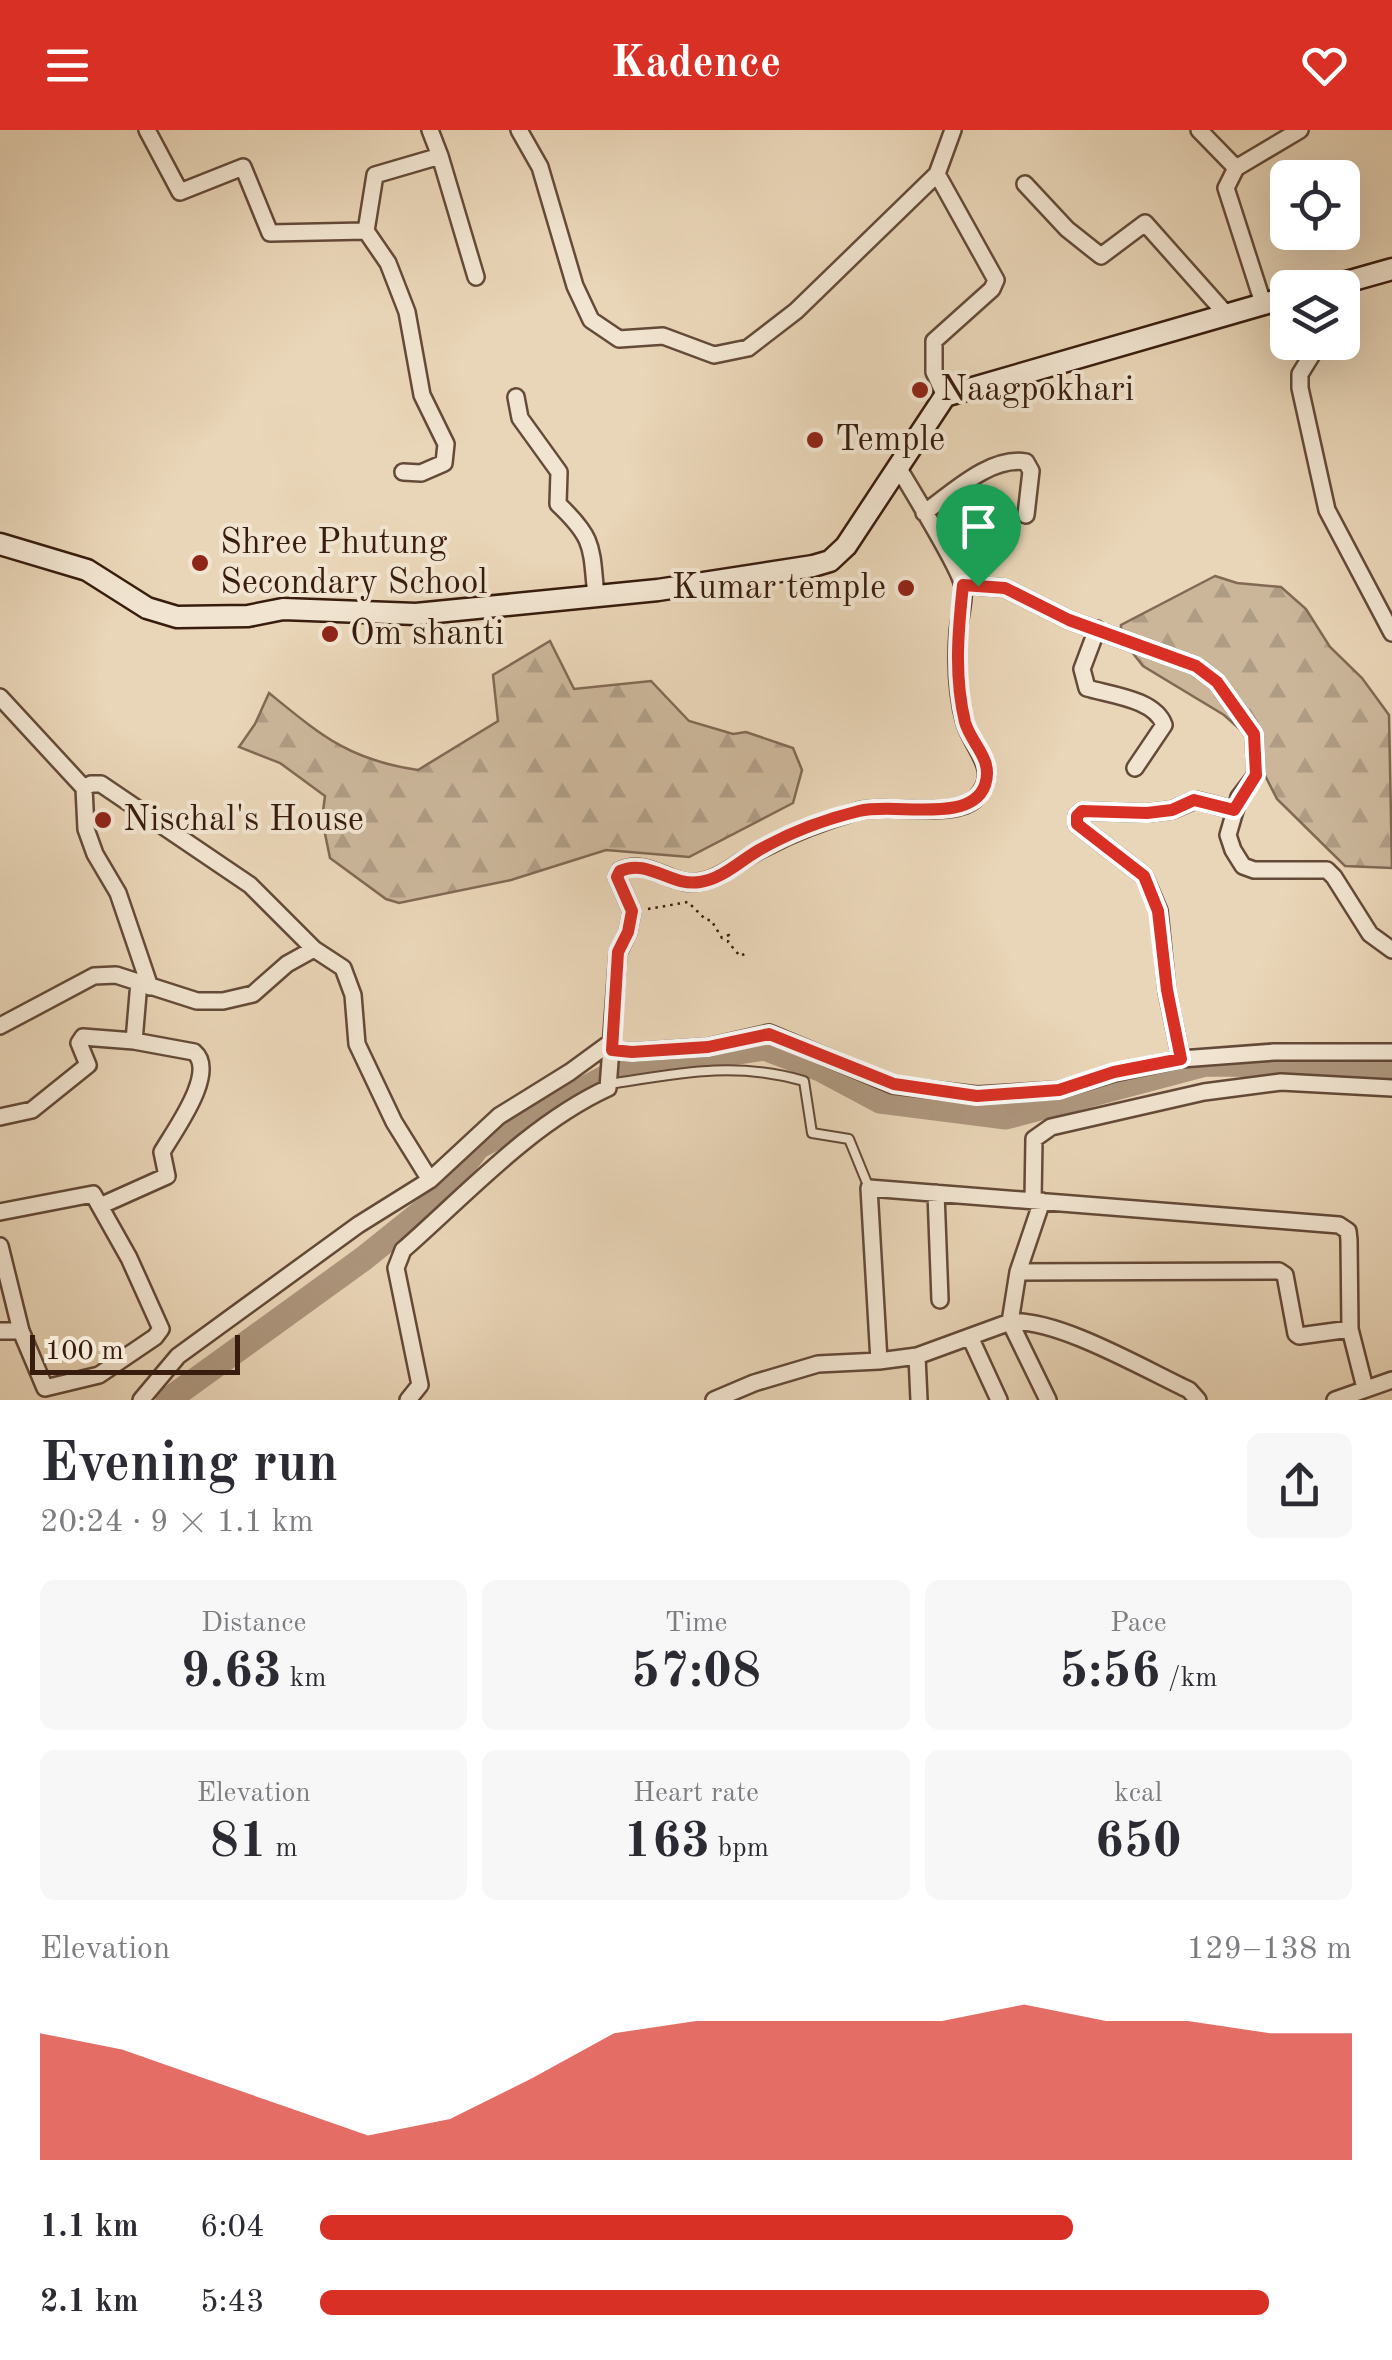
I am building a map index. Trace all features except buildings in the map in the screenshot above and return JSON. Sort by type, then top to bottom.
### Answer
[{"type":"street","points":[[147,130],[180,192],[243,167],[270,234],[366,231]]},
{"type":"street","points":[[430,130],[476,277]]},
{"type":"street","points":[[519,130],[540,167],[574,286],[591,320],[619,339],[663,336],[714,355],[748,348],[796,311],[936,174],[952,130]]},
{"type":"street","points":[[1199,130],[1236,168]]},
{"type":"street","points":[[1263,303],[1226,188],[1236,168],[1300,130]]},
{"type":"street","points":[[402,472],[421,473],[444,463],[446,444],[422,396],[407,312],[388,263],[366,231],[375,175],[440,156]]},
{"type":"street","points":[[936,174],[996,280],[992,289],[934,341],[934,372],[945,396]]},
{"type":"street","points":[[1025,184],[1067,229],[1100,256],[1146,223],[1226,314]]},
{"type":"street","points":[[1360,279],[1392,270]]},
{"type":"street","points":[[0,544],[87,570],[147,608],[177,617],[248,616],[283,609],[416,614],[680,587],[830,561],[869,515],[945,396],[1270,302]]},
{"type":"street","points":[[1309,360],[1300,374],[1300,388],[1327,510],[1392,633]]},
{"type":"street","points":[[516,397],[520,418],[559,472],[558,504],[582,528],[591,548],[596,596]]},
{"type":"street","points":[[924,513],[988,469],[1021,460],[1031,472],[1026,515]]},
{"type":"street","points":[[430,1400],[420,1385],[396,1268],[403,1250],[539,1131],[579,1102],[608,1088],[618,952],[628,932],[632,911],[617,877],[620,871],[628,867],[654,869],[682,882],[698,883],[718,877],[763,848],[863,810],[958,809],[975,801],[985,786],[988,766],[966,726],[958,683],[963,585],[898,467]]},
{"type":"street","points":[[963,585],[1005,588],[1069,620],[1196,666],[1217,682],[1254,734],[1256,775],[1234,810],[1228,836],[1232,850],[1244,866],[1254,870],[1326,870],[1370,934],[1392,950]]},
{"type":"street","points":[[1097,629],[1082,670],[1086,688],[1148,707],[1161,716],[1164,725],[1135,768]]},
{"type":"street","points":[[0,697],[84,788],[86,829],[118,893],[145,984],[134,1041]]},
{"type":"street","points":[[84,788],[102,784],[250,885],[314,949],[343,968],[353,994],[357,1044],[394,1122],[430,1180]]},
{"type":"street","points":[[1181,1059],[1167,990],[1158,911],[1144,876],[1090,836],[1077,824],[1077,816],[1082,811],[1172,810],[1194,800],[1234,810]]},
{"type":"street","points":[[0,1026],[94,976],[116,975],[198,1001],[254,994],[287,964],[314,949]]},
{"type":"street","points":[[141,1400],[178,1356],[358,1224],[430,1180],[499,1116],[611,1046],[632,1052],[708,1047],[769,1034],[894,1084],[977,1096],[1059,1090],[1114,1072],[1181,1059],[1274,1052],[1392,1052]]},
{"type":"street","points":[[0,1117],[32,1110],[88,1065],[78,1042],[83,1037],[194,1052],[202,1063],[199,1083],[162,1152],[168,1176],[100,1206]]},
{"type":"street","points":[[1048,1400],[1010,1322],[1037,1200],[1034,1139],[1051,1127],[1204,1092],[1281,1082],[1392,1088]]},
{"type":"street","points":[[879,1361],[870,1188],[1339,1225],[1348,1230],[1350,1329],[1365,1388]]},
{"type":"street","points":[[0,1212],[93,1194],[129,1258],[161,1329],[156,1337],[99,1375],[46,1388],[20,1331],[0,1246]]},
{"type":"street","points":[[936,1194],[940,1300]]},
{"type":"street","points":[[1018,1272],[1279,1270],[1286,1274],[1296,1334],[1350,1329]]},
{"type":"street","points":[[714,1400],[818,1364],[917,1356],[1010,1322],[1036,1323],[1062,1332],[1188,1390],[1198,1400]]},
{"type":"street","points":[[0,1331],[20,1331]]},
{"type":"street","points":[[970,1337],[999,1400]]},
{"type":"street","points":[[917,1356],[919,1400]]},
{"type":"street","points":[[1335,1400],[1392,1380]]},
{"type":"street","points":[[408,1400],[420,1385]]},
{"type":"lane","points":[[609,1080],[716,1068],[747,1069],[804,1080],[812,1132],[849,1139],[870,1188]]},
{"type":"path","points":[[632,911],[688,902],[706,920],[711,920],[722,938],[729,935],[728,942],[740,956],[748,952]]},
{"type":"green space","points":[[1215,576],[1237,583],[1281,587],[1306,609],[1330,647],[1362,678],[1389,715],[1392,868],[1345,866],[1277,799],[1243,732],[1224,715],[1143,666],[1121,638],[1121,625]]},
{"type":"green space","points":[[550,641],[574,689],[651,681],[689,721],[733,734],[746,732],[793,748],[802,770],[793,803],[689,857],[606,850],[511,880],[399,903],[386,899],[330,858],[322,819],[325,796],[280,763],[239,747],[269,693],[305,722],[355,753],[418,770],[498,721],[493,675]]},
{"type":"waterway","points":[[168,1400],[363,1259],[439,1198],[478,1147],[619,1070],[764,1048],[820,1069],[880,1101],[1006,1117],[1206,1064],[1392,1066]]},
{"type":"place","name":"Naagpokhari","points":[[920,390]]},
{"type":"place","name":"Temple","points":[[815,440]]},
{"type":"place","name":"Shree Phutung Secondary School","points":[[200,563]]},
{"type":"place","name":"Kumar temple","points":[[906,588]]},
{"type":"place","name":"Om shanti","points":[[330,634]]},
{"type":"place","name":"Nischal's House","points":[[103,820]]},
{"type":"route","points":[[963,585],[978,586],[1005,588],[1069,620],[1196,666],[1217,682],[1254,734],[1256,775],[1234,810],[1194,800],[1172,810],[1082,811],[1077,816],[1077,824],[1090,836],[1144,876],[1158,911],[1167,990],[1181,1059],[1114,1072],[1059,1090],[977,1096],[894,1084],[769,1034],[708,1047],[612,1050],[618,952],[628,932],[632,911],[617,877],[620,871],[628,867],[654,869],[682,882],[698,883],[718,877],[763,848],[863,810],[958,809],[975,801],[985,786],[988,766],[966,726],[958,683],[958,633],[963,585]]}]
